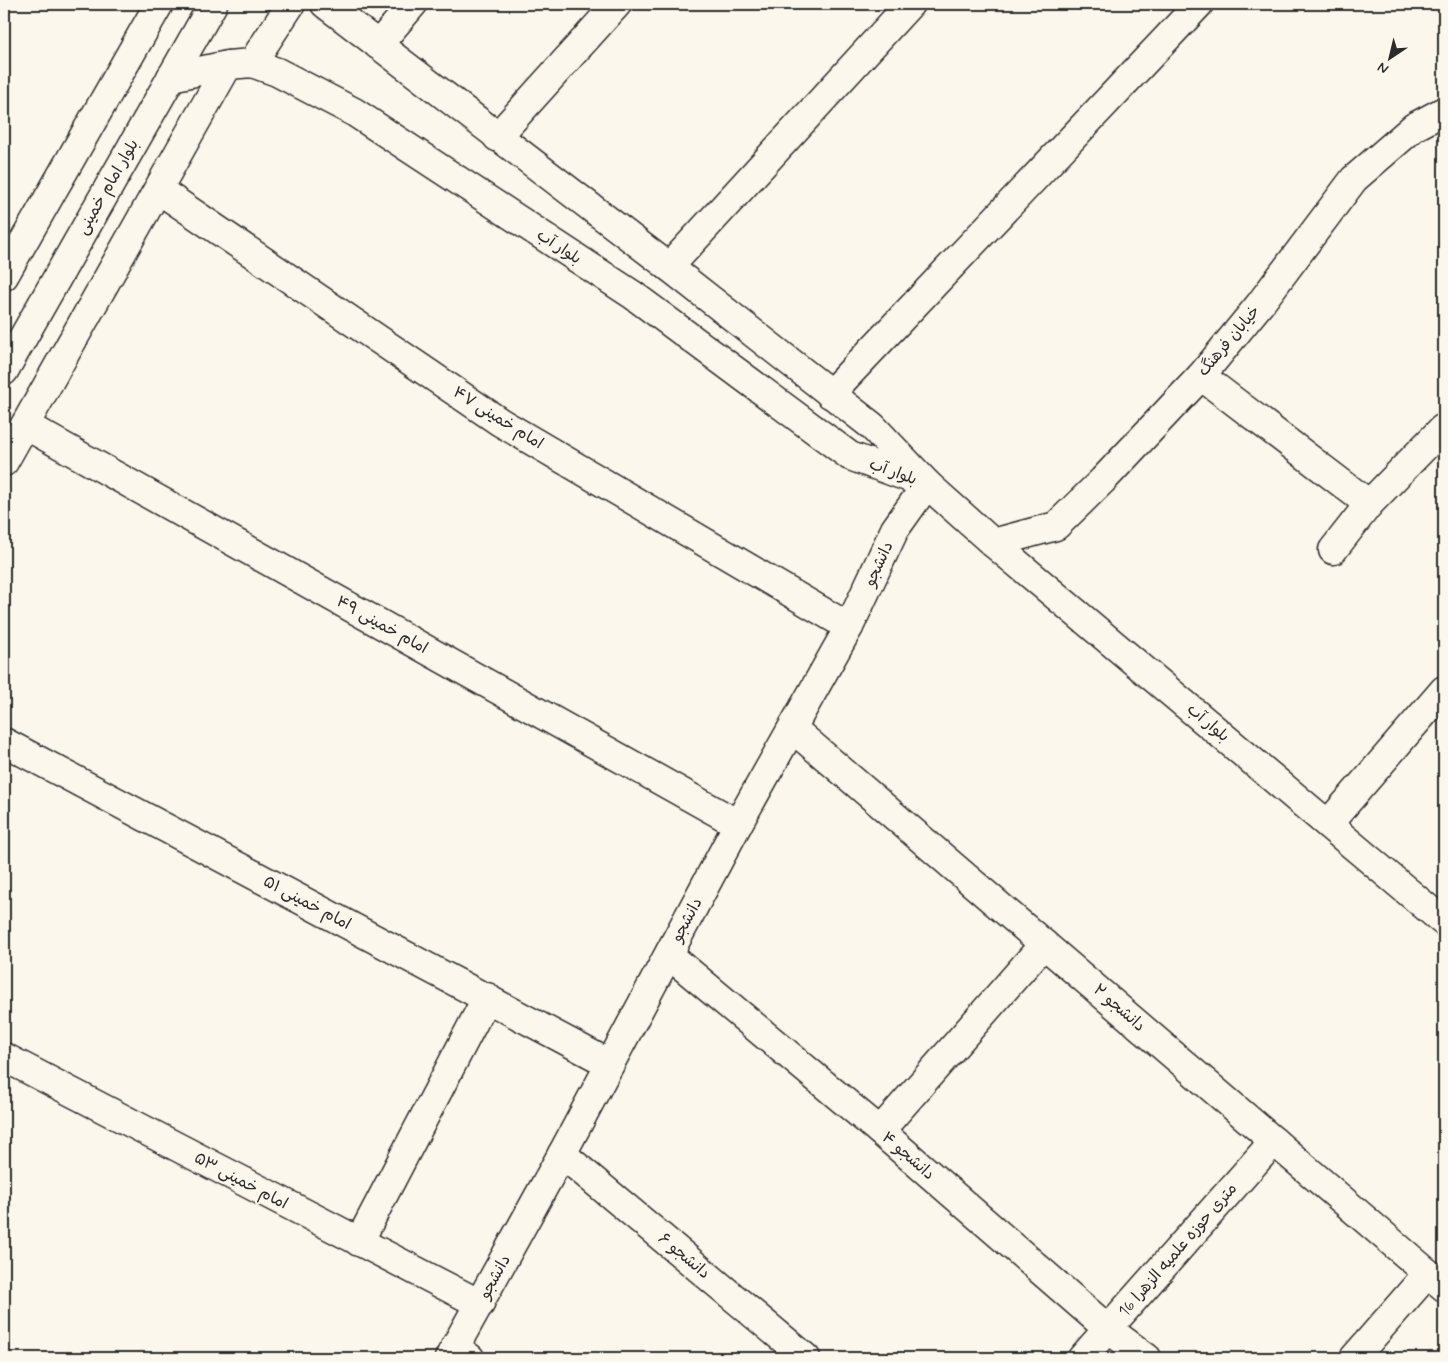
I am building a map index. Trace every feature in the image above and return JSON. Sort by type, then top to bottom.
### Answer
[{"type":"street","points":[[4,276],[159,4]]},
{"type":"street","name":"بلوار امام خمینی","points":[[4,371],[213,4]]},
{"type":"street","points":[[4,462],[159,190],[240,64],[292,4]]},
{"type":"street","name":"بلوار آب","points":[[325,4],[669,267],[872,426],[927,484],[993,543],[1444,922]]},
{"type":"street","points":[[378,45],[413,4]]},
{"type":"street","points":[[497,137],[617,4]]},
{"type":"street","points":[[669,267],[910,4]]},
{"type":"street","points":[[830,394],[1199,4]]},
{"type":"street","points":[[171,77],[240,64]]},
{"type":"street","name":"بلوار آب","points":[[240,64],[278,72],[354,112],[609,279],[850,456],[927,484]]},
{"type":"street","name":"خیابان فرهنگ","points":[[993,543],[1056,526],[1103,480],[1201,376],[1260,304],[1354,179],[1414,127],[1444,111]]},
{"type":"street","name":"امام خمینی ۴۷","points":[[159,190],[500,422],[849,627]]},
{"type":"street","points":[[1201,376],[1369,504]]},
{"type":"street","name":"امام خمینی ۴۹","points":[[25,425],[738,824]]},
{"type":"street","points":[[1333,550],[1369,504],[1442,429]]},
{"type":"street","name":"دانشجو","points":[[458,1355],[480,1304],[738,824],[849,627],[895,529],[927,484]]},
{"type":"street","points":[[1328,824],[1444,690]]},
{"type":"street","name":"دانشجو ۲","points":[[793,729],[1436,1280]]},
{"type":"street","name":"امام خمینی ۵۱","points":[[4,742],[610,1064]]},
{"type":"street","points":[[880,1131],[1044,944]]},
{"type":"street","name":"دانشجو ۴","points":[[668,955],[880,1131],[1108,1329],[1146,1358]]},
{"type":"street","points":[[359,1242],[487,997]]},
{"type":"street","name":"امام خمینی ۵۳","points":[[4,1057],[480,1304]]},
{"type":"street","name":"16 متری حوزه علمیه الزهرا","points":[[1082,1358],[1274,1141]]},
{"type":"street","name":"دانشجو ۶","points":[[562,1154],[794,1355]]},
{"type":"street","points":[[1354,1358],[1436,1280]]}]
